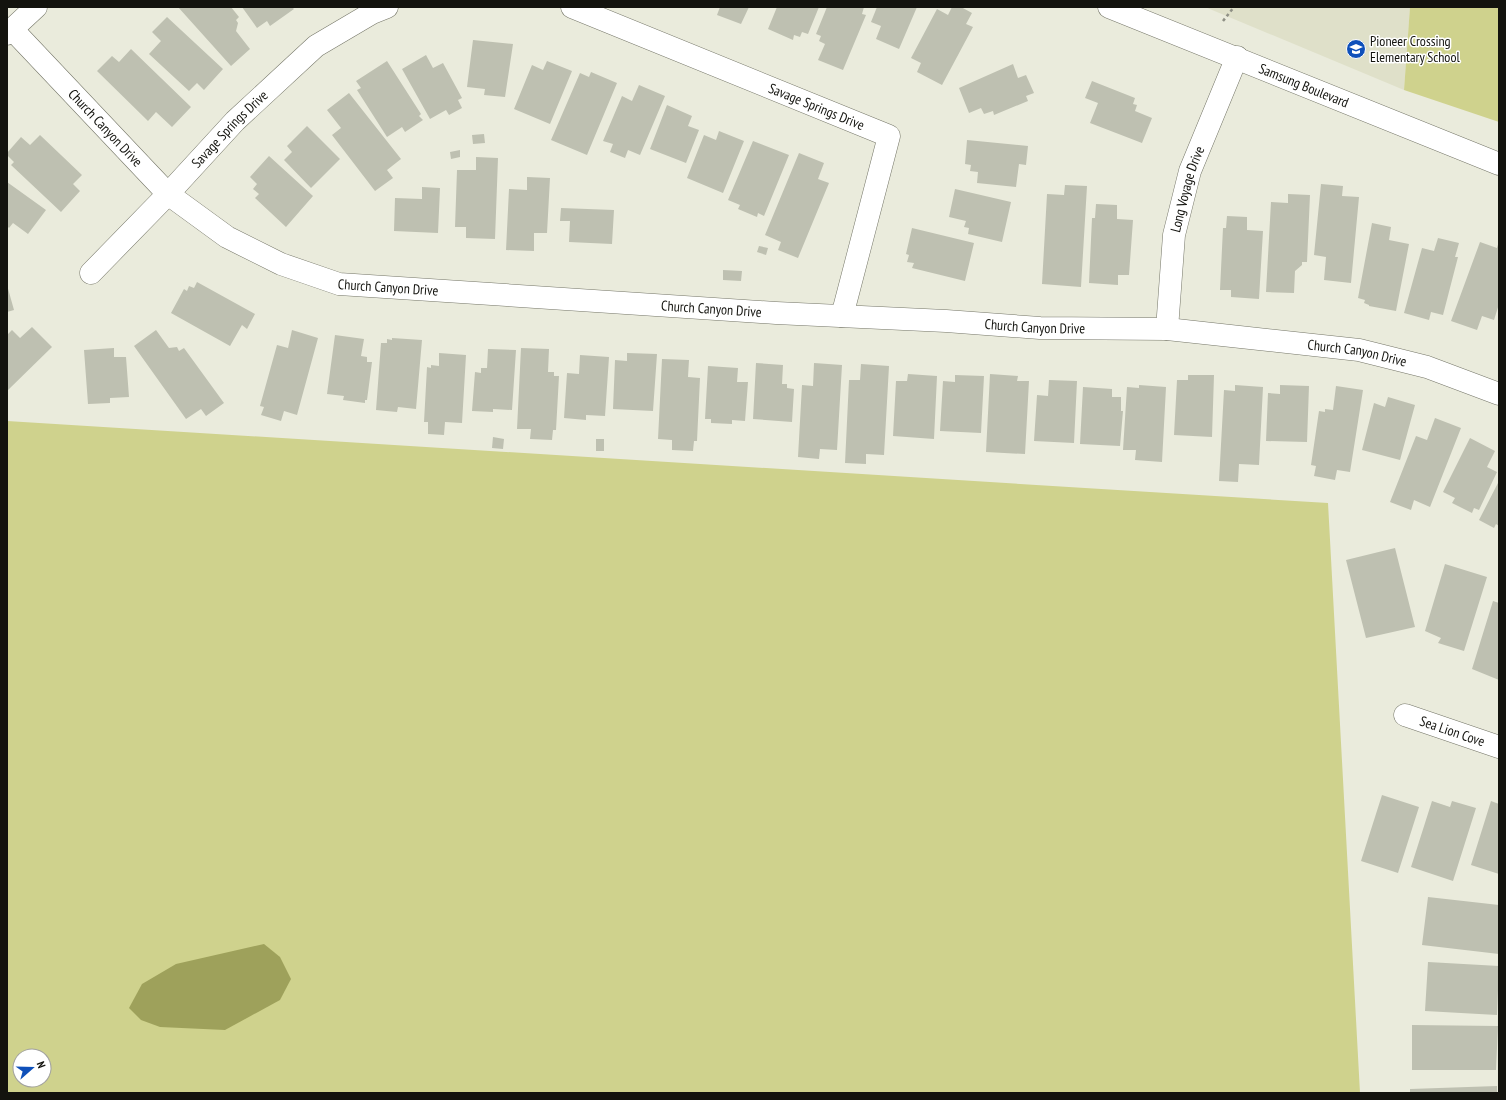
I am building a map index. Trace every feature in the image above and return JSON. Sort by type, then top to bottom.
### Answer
[{"type":"street","points":[[9,31],[36,7]]},
{"type":"street","name":"Savage Springs Drive","points":[[91,272],[168,194],[235,121],[316,46],[372,12],[387,7]]},
{"type":"street","name":"Savage Springs Drive","points":[[572,7],[889,136],[842,316]]},
{"type":"street","name":"Samsung Boulevard","points":[[1109,7],[1499,164]]},
{"type":"street","name":"Church Canyon Drive","points":[[9,31],[168,194],[227,237],[281,264],[339,284],[1040,328],[1167,329],[1359,350],[1427,367],[1499,394]]},
{"type":"street","name":"Long Voyage Drive","points":[[1167,329],[1174,235],[1190,172],[1237,58]]},
{"type":"street","name":"Sea Lion Cove","points":[[1405,715],[1499,747]]},
{"type":"path","points":[[1223,21],[1234,7]]},
{"type":"shaded area","name":"Pioneer Crossing Elementary School","points":[[1205,7],[1410,7],[1404,90]]},
{"type":"shaded area","points":[[1410,7],[1499,7],[1499,122],[1404,90]]},
{"type":"shaded area","points":[[7,421],[1328,503],[1360,1093],[7,1093]]},
{"type":"shaded area","points":[[264,944],[280,957],[291,979],[280,1000],[225,1030],[160,1027],[141,1020],[129,1008],[142,984],[176,964]]},
{"type":"building","points":[[178,7],[231,7],[239,17],[236,20],[238,23],[236,31],[250,49],[231,66]]},
{"type":"building","points":[[242,7],[292,7],[294,9],[270,26],[267,21],[257,28]]},
{"type":"building","points":[[720,7],[749,7],[741,24],[717,15]]},
{"type":"building","points":[[777,7],[819,7],[808,34],[802,32],[800,37],[794,35],[793,40],[768,29]]},
{"type":"building","points":[[827,7],[864,7],[862,14],[866,15],[843,70],[818,60],[825,44],[819,41],[821,36],[816,34]]},
{"type":"building","points":[[877,7],[917,7],[899,49],[876,39],[881,26],[871,22]]},
{"type":"building","points":[[952,7],[961,7],[972,13],[966,24],[973,27],[942,85],[917,72],[921,63],[911,58],[937,9],[948,15]]},
{"type":"building","points":[[167,17],[223,69],[204,90],[197,83],[189,91],[149,54],[161,41],[152,32]]},
{"type":"building","points":[[473,40],[513,44],[505,97],[484,95],[485,89],[467,87]]},
{"type":"building","points":[[131,49],[191,107],[172,127],[156,112],[148,121],[97,71],[112,56],[119,62]]},
{"type":"building","points":[[426,55],[433,68],[443,63],[462,98],[458,100],[462,108],[449,115],[446,110],[430,119],[402,69]]},
{"type":"building","points":[[387,61],[421,114],[419,116],[423,120],[405,132],[402,127],[387,137],[357,90],[361,88],[356,81]]},
{"type":"building","points":[[547,61],[572,71],[550,124],[514,109],[532,65],[543,70]]},
{"type":"building","points":[[1013,64],[1018,78],[1026,75],[1034,93],[1026,96],[1028,101],[994,115],[993,111],[984,114],[981,108],[969,113],[959,88]]},
{"type":"building","points":[[591,72],[617,83],[587,155],[551,140],[580,73],[589,77]]},
{"type":"building","points":[[1092,81],[1135,98],[1133,104],[1137,105],[1135,111],[1152,118],[1142,143],[1090,123],[1098,103],[1085,98]]},
{"type":"building","points":[[639,85],[665,96],[640,155],[628,150],[625,158],[610,152],[613,144],[603,141],[622,96],[632,101]]},
{"type":"building","points":[[349,93],[401,159],[387,170],[393,178],[375,191],[332,135],[341,128],[327,110]]},
{"type":"building","points":[[667,105],[692,116],[688,126],[699,130],[686,163],[650,149]]},
{"type":"building","points":[[307,126],[340,159],[311,188],[284,160],[292,152],[287,146]]},
{"type":"building","points":[[719,131],[744,141],[723,193],[687,178],[704,135],[716,140]]},
{"type":"building","points":[[484,134],[485,143],[473,144],[472,135]]},
{"type":"building","points":[[40,135],[82,175],[73,184],[80,191],[61,212],[11,165],[14,162],[7,155],[7,153],[21,137],[30,145]]},
{"type":"building","points":[[967,140],[1028,146],[1026,165],[1019,164],[1016,187],[977,183],[978,172],[970,171],[971,165],[965,164]]},
{"type":"building","points":[[753,141],[789,155],[764,216],[758,213],[757,217],[738,209],[740,205],[728,200]]},
{"type":"building","points":[[460,150],[460,157],[451,159],[450,152]]},
{"type":"building","points":[[799,153],[824,163],[818,179],[829,183],[798,258],[778,250],[781,242],[765,235]]},
{"type":"building","points":[[269,156],[313,196],[286,227],[255,198],[259,194],[253,189],[257,184],[250,177]]},
{"type":"building","points":[[476,157],[498,158],[495,239],[466,238],[466,227],[455,227],[457,170],[476,170]]},
{"type":"building","points":[[527,177],[550,178],[547,233],[534,233],[534,251],[506,250],[509,189],[527,190]]},
{"type":"building","points":[[7,182],[46,210],[28,234],[13,223],[9,228],[7,226]]},
{"type":"building","points":[[1321,184],[1343,186],[1342,196],[1359,197],[1351,283],[1324,280],[1326,257],[1314,255]]},
{"type":"building","points":[[1065,185],[1087,186],[1081,287],[1042,284],[1047,194],[1064,195]]},
{"type":"building","points":[[422,187],[440,188],[438,233],[394,231],[395,198],[422,199]]},
{"type":"building","points":[[955,189],[1011,202],[1002,242],[968,234],[969,228],[964,227],[966,221],[949,217]]},
{"type":"building","points":[[1288,194],[1310,195],[1307,262],[1302,262],[1302,265],[1295,271],[1294,293],[1266,292],[1271,202],[1288,203]]},
{"type":"building","points":[[1096,204],[1117,205],[1117,219],[1133,220],[1129,275],[1118,275],[1118,285],[1089,283],[1092,218],[1095,218]]},
{"type":"building","points":[[561,208],[614,210],[612,244],[569,242],[570,221],[560,221]]},
{"type":"building","points":[[1227,216],[1247,217],[1247,230],[1263,231],[1259,299],[1231,297],[1231,290],[1220,290],[1223,228],[1226,228]]},
{"type":"building","points":[[1372,223],[1391,227],[1389,240],[1409,244],[1396,311],[1369,306],[1364,303],[1365,300],[1358,298]]},
{"type":"building","points":[[912,228],[974,243],[965,281],[912,268],[914,263],[907,262],[909,255],[906,254]]},
{"type":"building","points":[[1438,238],[1459,243],[1455,257],[1458,257],[1443,315],[1431,312],[1429,320],[1404,313],[1422,248],[1434,251]]},
{"type":"building","points":[[1499,241],[1499,304],[1494,320],[1482,316],[1477,330],[1451,321],[1480,242],[1497,248]]},
{"type":"building","points":[[759,246],[768,248],[766,255],[757,252]]},
{"type":"building","points":[[723,270],[742,271],[741,281],[723,280]]},
{"type":"building","points":[[197,282],[255,314],[247,329],[242,325],[230,346],[171,313],[184,289],[187,291],[189,286],[194,288]]},
{"type":"building","points":[[7,285],[14,310],[7,312]]},
{"type":"building","points":[[32,327],[52,347],[7,391],[7,335],[12,330],[20,338]]},
{"type":"building","points":[[156,330],[169,348],[177,347],[179,351],[184,348],[224,403],[206,416],[201,409],[186,419],[134,346]]},
{"type":"building","points":[[292,330],[318,338],[297,415],[284,411],[281,421],[261,415],[264,407],[260,406],[277,345],[288,348]]},
{"type":"building","points":[[335,335],[364,339],[361,356],[367,357],[367,362],[372,362],[367,400],[365,400],[365,403],[343,400],[344,396],[327,394]]},
{"type":"building","points":[[392,338],[422,340],[416,409],[398,407],[397,412],[376,410],[381,343],[387,343],[387,339],[392,340]]},
{"type":"building","points":[[114,348],[114,357],[126,357],[129,397],[110,398],[110,403],[88,404],[84,350]]},
{"type":"building","points":[[521,348],[549,349],[548,372],[554,372],[554,376],[559,376],[556,430],[553,430],[552,440],[530,439],[531,429],[517,429]]},
{"type":"building","points":[[488,349],[516,350],[512,410],[493,409],[493,412],[472,411],[475,372],[481,373],[481,368],[487,368]]},
{"type":"building","points":[[439,353],[466,355],[462,423],[445,422],[444,435],[428,434],[428,422],[424,422],[427,367],[431,368],[431,365],[439,366]]},
{"type":"building","points":[[627,353],[657,354],[653,411],[613,409],[615,360],[627,361]]},
{"type":"building","points":[[580,355],[609,357],[605,416],[586,415],[586,420],[564,418],[567,373],[579,374]]},
{"type":"building","points":[[662,359],[689,360],[688,377],[700,378],[697,441],[694,441],[693,451],[672,450],[672,440],[658,439]]},
{"type":"building","points":[[756,363],[783,365],[782,384],[787,384],[787,388],[794,389],[792,422],[753,419]]},
{"type":"building","points":[[814,363],[842,365],[837,450],[820,449],[819,459],[798,457],[802,385],[813,386]]},
{"type":"building","points":[[861,364],[889,366],[884,455],[866,454],[866,464],[845,463],[849,380],[860,380]]},
{"type":"building","points":[[708,366],[738,368],[737,382],[748,382],[745,421],[732,420],[732,424],[711,423],[711,419],[705,419]]},
{"type":"building","points":[[908,374],[937,376],[934,439],[893,436],[896,381],[907,381]]},
{"type":"building","points":[[990,374],[1018,376],[1017,381],[1029,381],[1025,454],[986,452]]},
{"type":"building","points":[[955,375],[984,376],[981,433],[940,431],[943,381],[955,382]]},
{"type":"building","points":[[1188,375],[1214,375],[1212,437],[1174,435],[1177,380],[1188,380]]},
{"type":"building","points":[[1049,380],[1077,381],[1074,443],[1034,441],[1037,395],[1048,396]]},
{"type":"building","points":[[1139,385],[1166,387],[1162,462],[1135,460],[1136,450],[1123,450],[1127,387],[1139,388]]},
{"type":"building","points":[[1235,385],[1263,387],[1259,465],[1239,464],[1238,482],[1219,481],[1224,390],[1235,391]]},
{"type":"building","points":[[1280,385],[1309,386],[1307,442],[1266,441],[1268,393],[1280,394]]},
{"type":"building","points":[[1336,386],[1363,390],[1350,472],[1337,470],[1335,480],[1314,476],[1316,466],[1311,465],[1319,411],[1325,412],[1325,409],[1333,410]]},
{"type":"building","points":[[1083,387],[1112,389],[1112,397],[1121,397],[1121,411],[1123,411],[1120,446],[1080,444]]},
{"type":"building","points":[[1388,397],[1415,405],[1400,460],[1362,450],[1374,403],[1385,407]]},
{"type":"building","points":[[1435,418],[1461,428],[1430,507],[1414,500],[1411,510],[1390,502],[1416,436],[1427,440]]},
{"type":"building","points":[[493,437],[504,439],[503,449],[492,448]]},
{"type":"building","points":[[1470,438],[1495,451],[1487,467],[1497,472],[1479,510],[1474,508],[1472,513],[1452,503],[1455,498],[1443,492]]},
{"type":"building","points":[[596,439],[604,439],[604,451],[596,451]]},
{"type":"building","points":[[1499,481],[1499,526],[1496,524],[1494,528],[1479,520]]},
{"type":"building","points":[[1395,548],[1415,627],[1366,638],[1346,560]]},
{"type":"building","points":[[1445,564],[1487,577],[1464,651],[1438,643],[1441,638],[1425,631]]},
{"type":"building","points":[[1493,601],[1499,603],[1499,680],[1472,669]]},
{"type":"building","points":[[1382,795],[1419,807],[1398,873],[1361,861]]},
{"type":"building","points":[[1432,801],[1450,807],[1452,801],[1476,808],[1453,881],[1411,867]]},
{"type":"building","points":[[1491,801],[1499,804],[1499,874],[1471,865]]},
{"type":"building","points":[[1428,897],[1499,905],[1499,954],[1422,945]]},
{"type":"building","points":[[1428,962],[1499,966],[1497,1015],[1425,1011]]},
{"type":"building","points":[[1412,1025],[1498,1026],[1496,1070],[1412,1070]]},
{"type":"building","points":[[1497,1086],[1497,1093],[1410,1093],[1410,1089]]},
{"type":"place","name":"Pioneer Crossing Elementary School","points":[[1356,49]]}]
